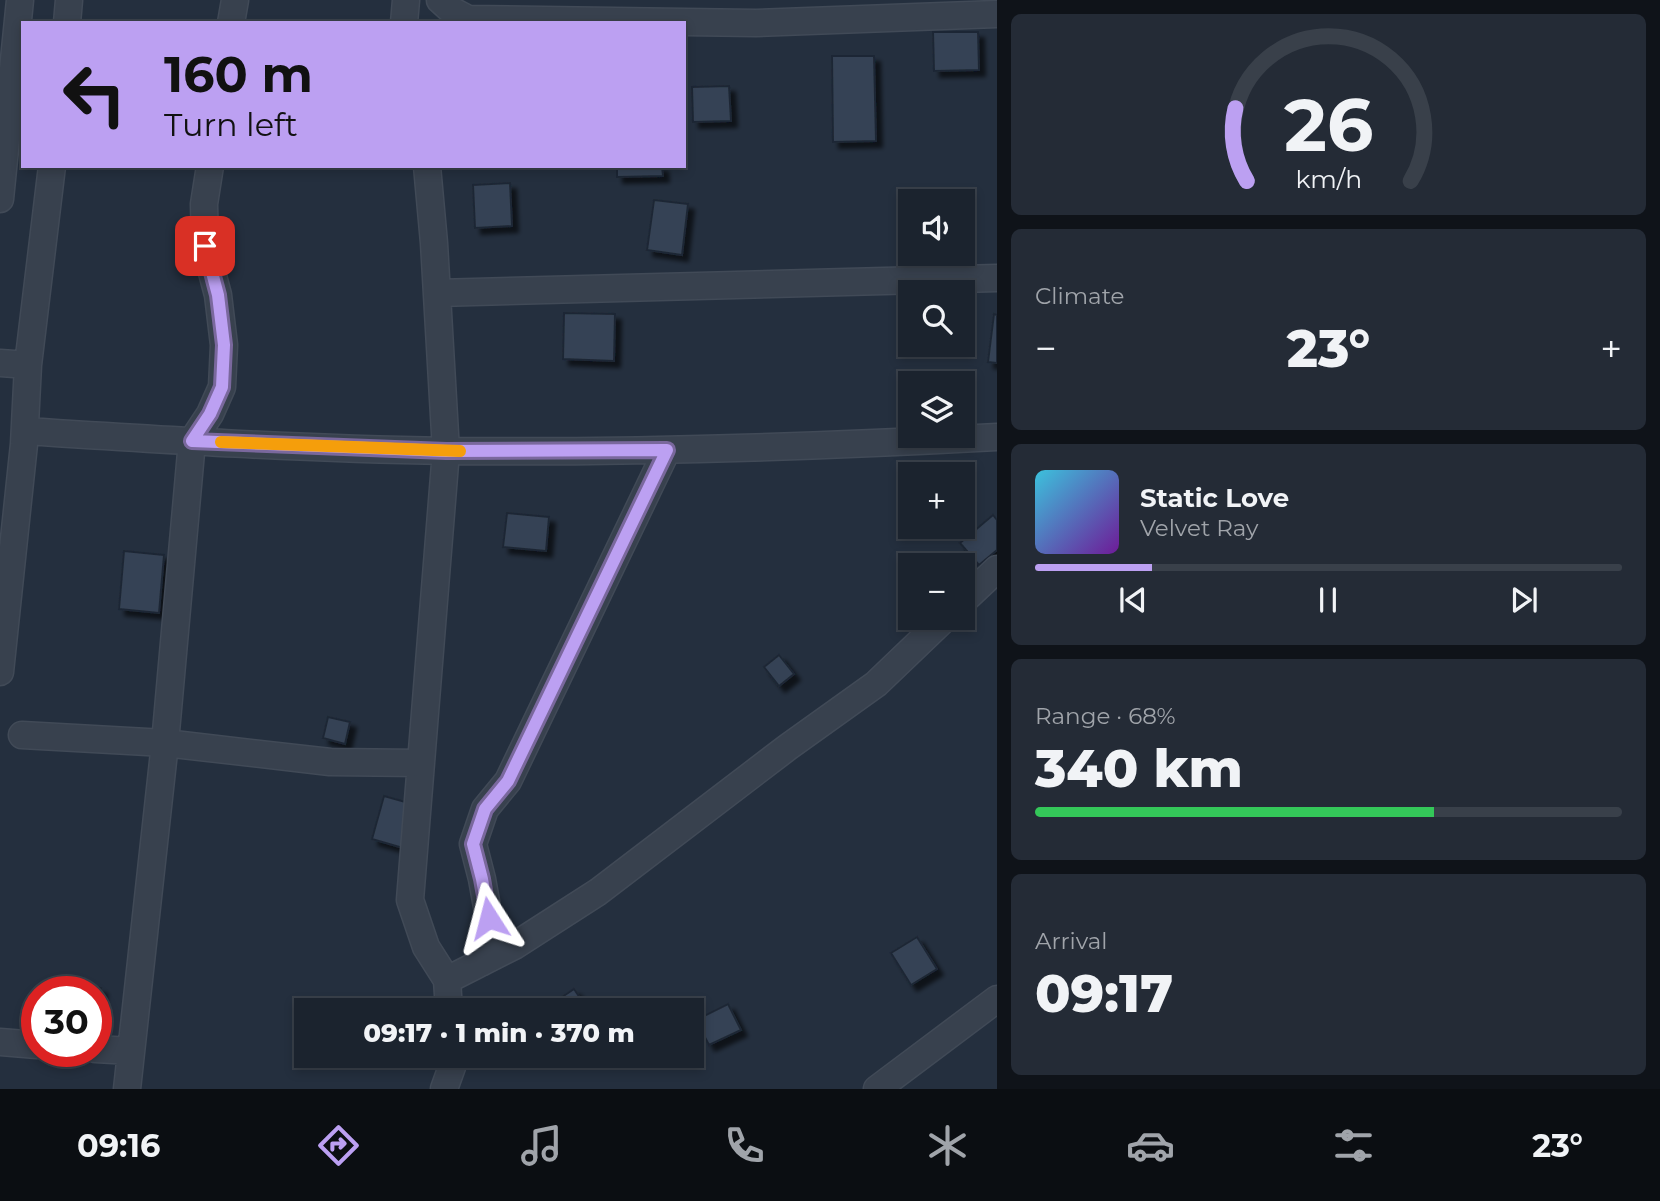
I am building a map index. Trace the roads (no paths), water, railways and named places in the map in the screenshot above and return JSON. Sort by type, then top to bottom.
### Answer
[{"type":"street","points":[[0,199],[7,56],[20,0]]},
{"type":"street","points":[[67,21],[69,0]]},
{"type":"street","points":[[404,21],[406,0]]},
{"type":"street","points":[[440,0],[463,21]]},
{"type":"street","points":[[686,23],[756,23],[997,14]]},
{"type":"street","points":[[0,672],[25,431],[28,365],[52,168]]},
{"type":"street","points":[[127,1089],[165,743],[192,441],[210,414],[222,387],[224,345],[218,295],[205,246],[204,204],[210,168]]},
{"type":"street","points":[[427,168],[446,451],[410,900],[426,947],[447,980],[448,998]]},
{"type":"street","points":[[437,293],[997,278]]},
{"type":"street","points":[[0,363],[28,365]]},
{"type":"street","points":[[25,431],[446,451],[667,450],[997,437]]},
{"type":"street","points":[[483,961],[489,918],[473,844],[485,809],[508,781],[667,450]]},
{"type":"street","points":[[975,590],[997,569]]},
{"type":"street","points":[[447,980],[514,946],[598,892],[788,747],[876,684],[933,630]]},
{"type":"street","points":[[22,735],[165,743],[330,762],[420,763]]},
{"type":"street","points":[[877,1089],[997,999]]},
{"type":"street","points":[[0,1042],[21,1044]]},
{"type":"street","points":[[112,1050],[131,1051]]},
{"type":"street","points":[[444,1089],[452,1068]]}]
